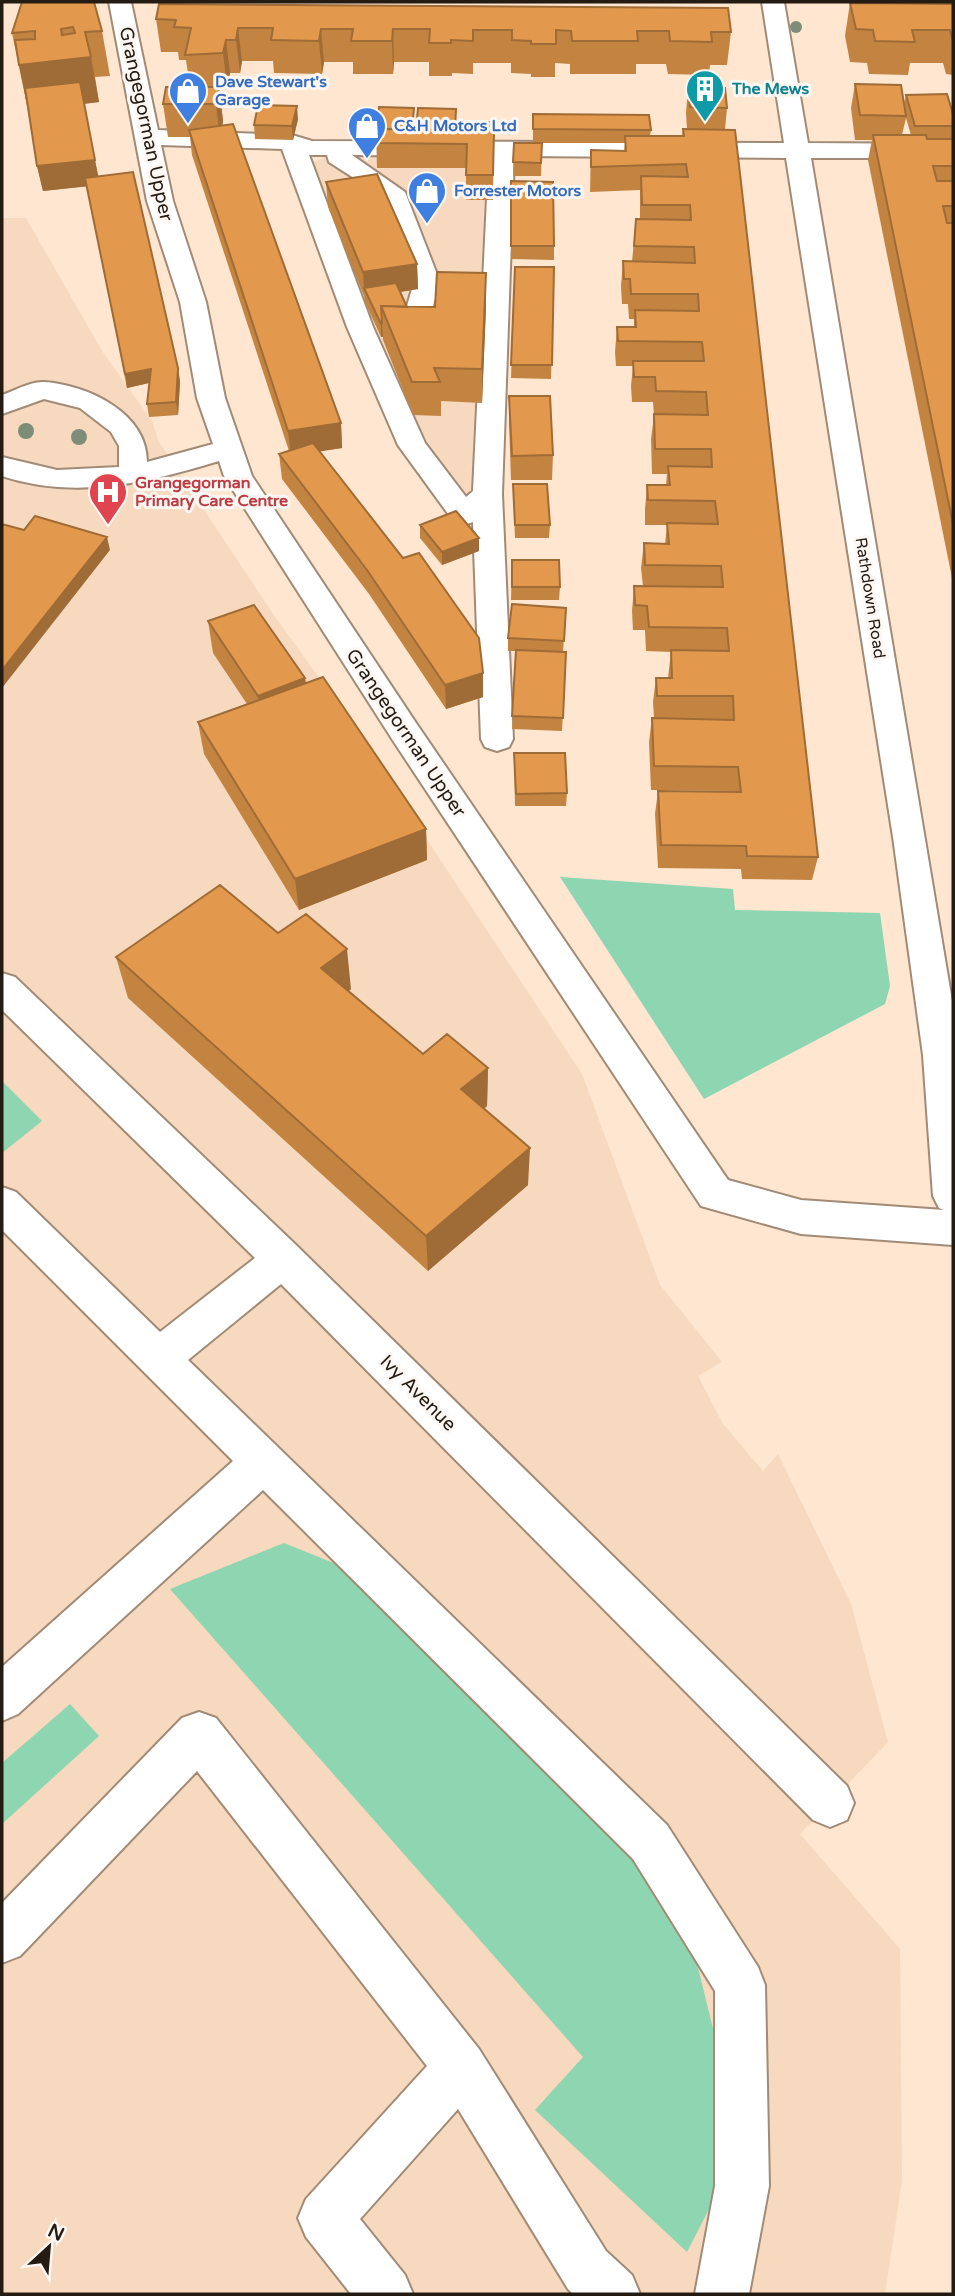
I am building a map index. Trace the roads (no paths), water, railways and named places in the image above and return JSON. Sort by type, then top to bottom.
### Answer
[{"type":"street","name":"Grangegorman Upper","points":[[120,2],[160,201],[193,302],[212,398],[238,476],[715,1194],[802,1217],[953,1228]]},
{"type":"street","name":"Rathdown Road","points":[[773,2],[947,1055],[953,1196]]},
{"type":"street","points":[[146,137],[301,145],[953,151]]},
{"type":"street","points":[[301,145],[341,157],[393,192],[427,282],[415,323]]},
{"type":"street","points":[[301,145],[360,327],[412,445],[464,515],[487,494]]},
{"type":"street","points":[[497,739],[487,494],[502,147]]},
{"type":"street","points":[[2,405],[42,390],[90,401],[122,426],[133,446],[133,471]]},
{"type":"street","points":[[2,466],[53,479],[92,480],[185,462],[229,449]]},
{"type":"street","name":"Ivy Avenue","points":[[2,987],[283,1259],[830,1803]]},
{"type":"street","points":[[2,1203],[650,1842],[740,1984],[742,2186],[722,2294]]},
{"type":"street","points":[[159,1358],[283,1259]]},
{"type":"street","points":[[3,1693],[263,1462]]},
{"type":"street","points":[[2,1937],[52,1889],[199,1735],[461,2067],[587,2270],[613,2294]]},
{"type":"street","points":[[386,2294],[325,2218],[461,2067]]},
{"type":"place","name":"The Mews","points":[[705,123]]},
{"type":"place","name":"Dave Stewart's Garage","points":[[188,125]]},
{"type":"place","name":"C&H Motors Ltd","points":[[367,160]]},
{"type":"place","name":"Forrester Motors","points":[[427,225]]},
{"type":"place","name":"Grangegorman Primary Care Centre","points":[[108,526]]}]
